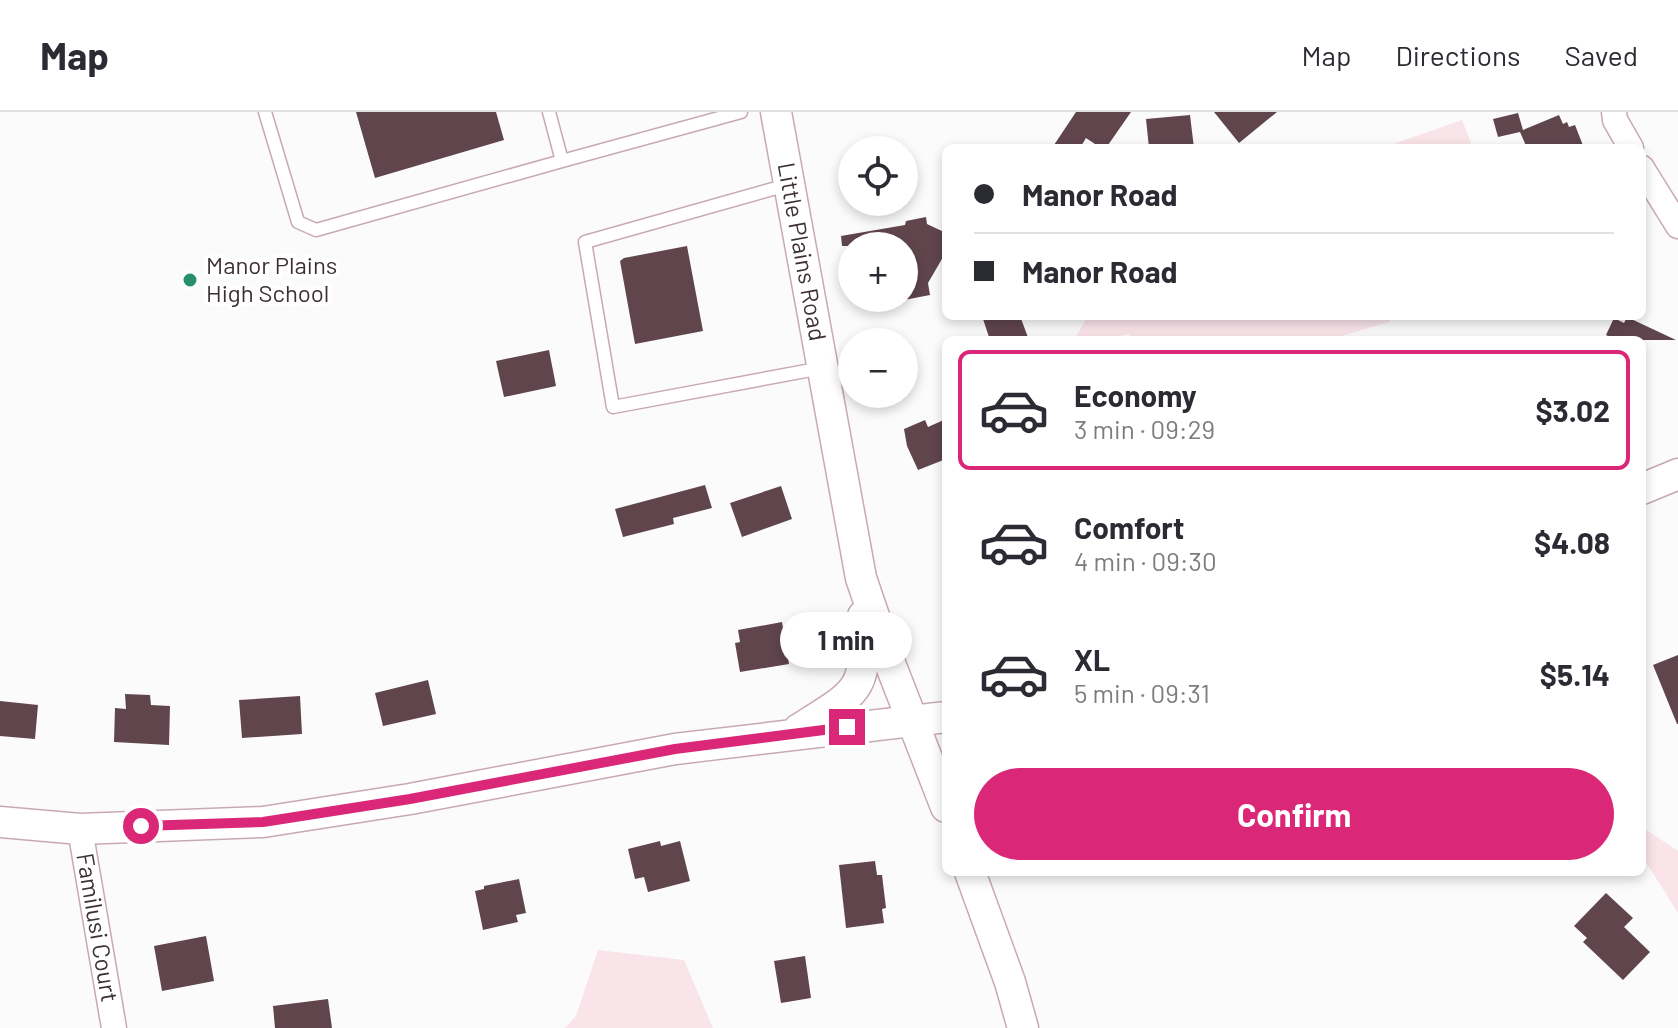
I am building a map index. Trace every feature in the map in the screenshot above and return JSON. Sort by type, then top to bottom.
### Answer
[{"type":"street","name":"Little Plains Road","points":[[776,112],[861,578],[891,666],[942,797]]},
{"type":"street","points":[[1622,115],[1630,144]]},
{"type":"street","points":[[1646,174],[1678,226]]},
{"type":"street","points":[[1646,487],[1678,474]]},
{"type":"street","points":[[789,735],[841,702],[856,687],[863,673],[866,656],[861,578]]},
{"type":"street","points":[[0,822],[80,829],[263,822],[410,799],[675,749],[942,717]]},
{"type":"street","name":"Familusi Court","points":[[80,829],[114,1028]]},
{"type":"street","points":[[971,876],[1010,982],[1023,1028]]},
{"type":"street","points":[[980,876],[986,917]]},
{"type":"lane","points":[[265,112],[298,222],[316,230],[718,115],[741,112]]},
{"type":"lane","points":[[549,112],[562,161]]},
{"type":"lane","points":[[790,184],[585,242],[613,407],[824,368]]},
{"type":"shaded area","points":[[1462,120],[1471,144],[1393,144]]},
{"type":"shaded area","points":[[1086,320],[1390,320],[1342,336],[1076,336]]},
{"type":"shaded area","points":[[1646,830],[1678,851],[1678,913],[1646,862]]},
{"type":"shaded area","points":[[598,950],[684,960],[713,1028],[565,1028],[576,1016]]},
{"type":"building","points":[[356,112],[496,112],[504,140],[375,178]]},
{"type":"building","points":[[1076,112],[1131,112],[1109,144],[1095,144],[1086,138],[1082,144],[1055,144]]},
{"type":"building","points":[[1214,112],[1277,112],[1239,143]]},
{"type":"building","points":[[1518,113],[1523,130],[1559,115],[1563,124],[1567,122],[1569,127],[1575,125],[1582,144],[1525,144],[1520,132],[1498,137],[1493,119]]},
{"type":"building","points":[[1190,115],[1194,144],[1149,144],[1146,119]]},
{"type":"building","points":[[926,217],[927,224],[942,231],[942,259],[928,283],[930,295],[918,297],[918,232],[864,232],[905,225],[906,221]]},
{"type":"building","points":[[687,246],[703,331],[635,344],[620,261]]},
{"type":"building","points":[[983,320],[1022,320],[1028,336],[989,336]]},
{"type":"building","points":[[1613,320],[1624,323],[1626,320],[1633,320],[1676,340],[1606,335]]},
{"type":"building","points":[[549,350],[556,386],[504,397],[496,361]]},
{"type":"building","points":[[925,420],[928,427],[942,421],[942,461],[918,470],[907,446],[904,429]]},
{"type":"building","points":[[705,485],[712,508],[673,518],[674,524],[623,537],[615,509]]},
{"type":"building","points":[[781,486],[792,519],[742,537],[730,503]]},
{"type":"building","points":[[782,622],[789,664],[740,672],[735,643],[740,642],[738,630]]},
{"type":"building","points":[[1678,655],[1678,724],[1677,724],[1653,665]]},
{"type":"building","points":[[428,680],[436,714],[383,726],[375,693]]},
{"type":"building","points":[[125,694],[150,695],[151,705],[170,706],[169,745],[114,742],[115,708],[126,709]]},
{"type":"building","points":[[300,696],[302,734],[242,738],[239,700]]},
{"type":"building","points":[[0,701],[38,705],[35,739],[0,736]]},
{"type":"building","points":[[660,841],[661,846],[680,841],[690,881],[648,892],[644,877],[635,879],[628,849]]},
{"type":"building","points":[[875,861],[877,875],[882,875],[886,908],[882,909],[884,923],[846,928],[839,865]]},
{"type":"building","points":[[519,879],[526,913],[516,915],[518,922],[483,930],[475,891],[484,889],[484,886]]},
{"type":"building","points":[[1606,893],[1633,918],[1624,927],[1650,952],[1623,980],[1583,942],[1587,938],[1574,926]]},
{"type":"building","points":[[206,936],[214,981],[162,991],[154,946]]},
{"type":"building","points":[[805,956],[811,998],[781,1003],[774,961]]},
{"type":"building","points":[[328,999],[332,1028],[275,1028],[273,1006]]},
{"type":"place","name":"Manor Plains High School","points":[[190,280]]},
{"type":"route","points":[[141,826],[263,822],[410,799],[675,749],[847,727]]}]
